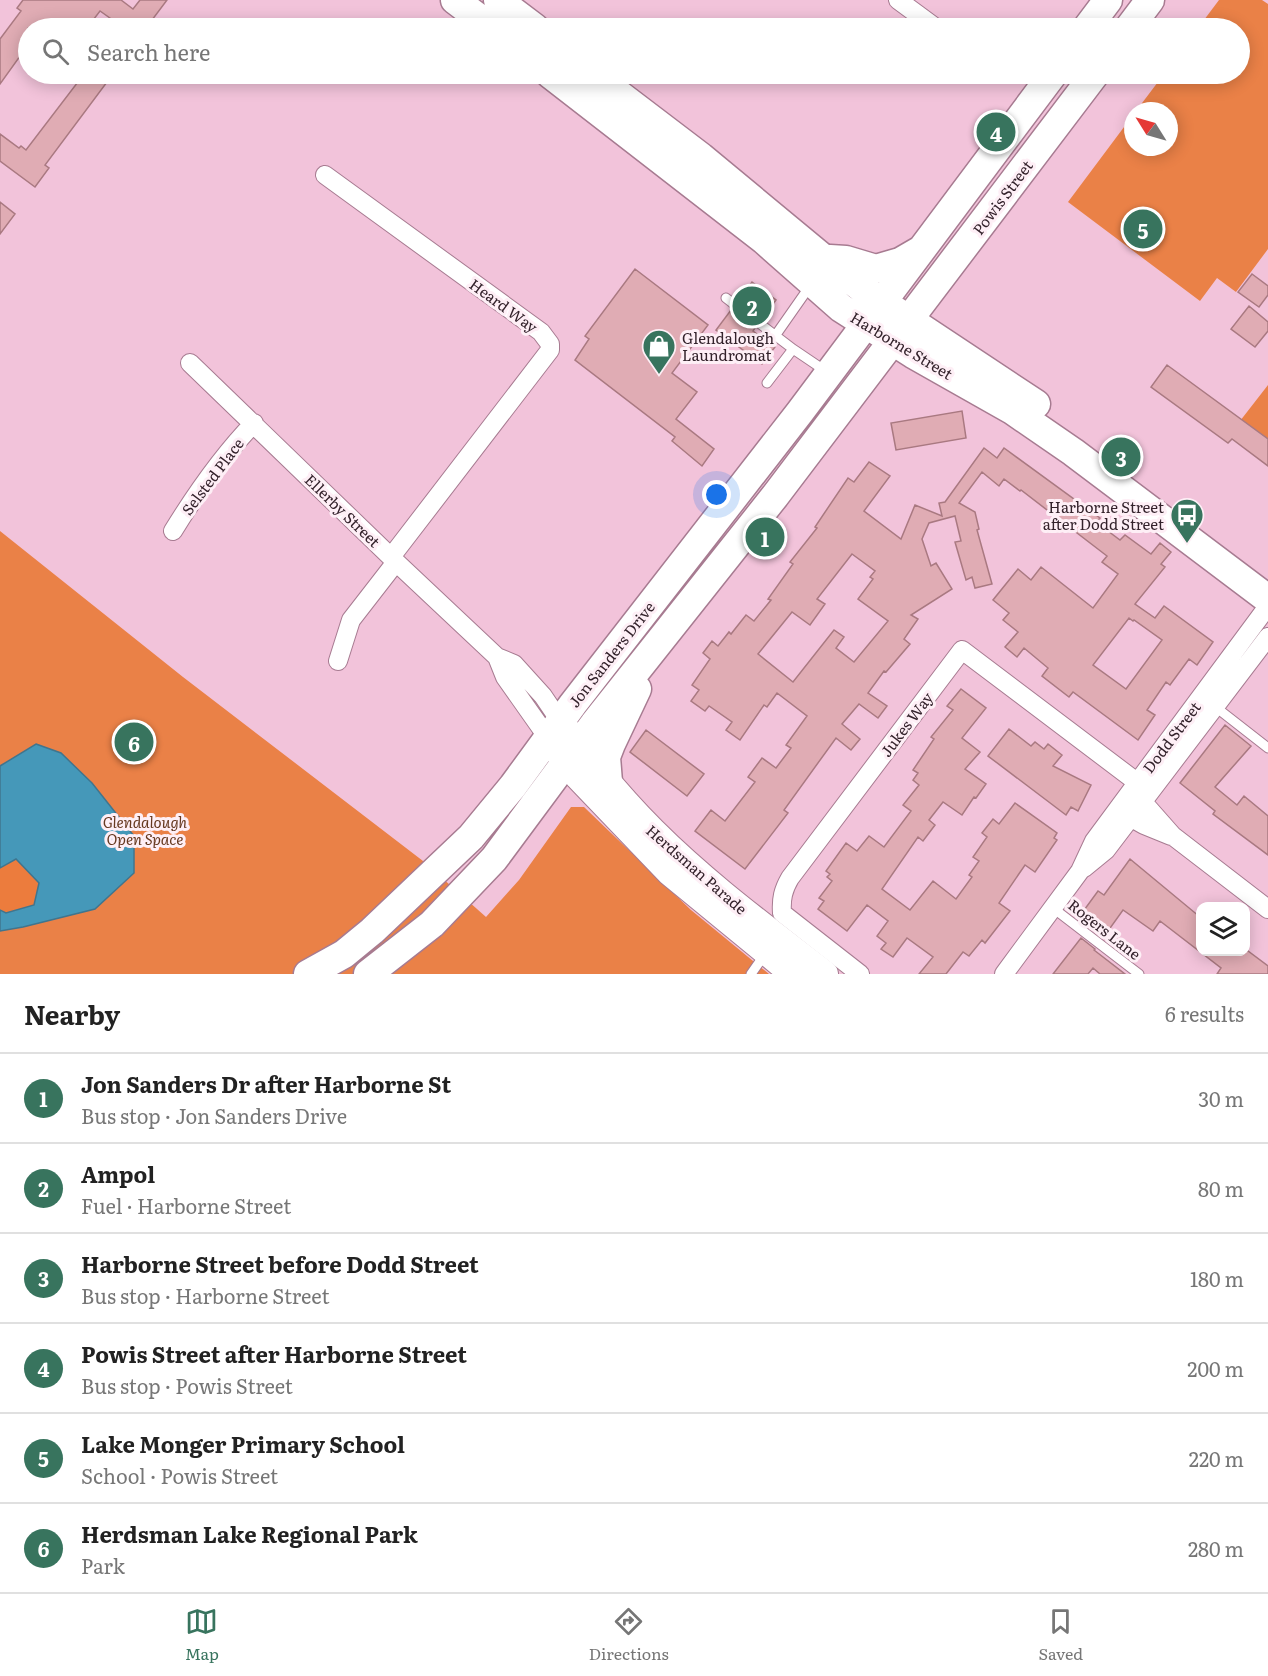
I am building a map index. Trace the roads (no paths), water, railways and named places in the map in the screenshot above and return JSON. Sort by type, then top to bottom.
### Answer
[{"type":"main road","points":[[455,0],[479,18]]},
{"type":"main road","points":[[498,0],[522,18]]},
{"type":"main road","points":[[1094,18],[1108,0]]},
{"type":"main road","points":[[1136,18],[1150,0]]},
{"type":"main road","name":"Harborne Street","points":[[563,84],[764,240],[818,271],[874,313],[1065,446],[1268,599]]},
{"type":"main road","name":"Harborne Street","points":[[605,84],[700,157],[818,271]]},
{"type":"main road","points":[[874,313],[1046,84]]},
{"type":"main road","name":"Powis Street","points":[[901,331],[1087,84]]},
{"type":"main road","points":[[951,347],[940,311],[948,292],[965,269],[974,234]]},
{"type":"main road","points":[[818,271],[846,260],[876,269],[900,262],[921,250]]},
{"type":"main road","name":"Jon Sanders Drive","points":[[308,974],[344,954],[372,931],[471,837],[513,786],[874,313]]},
{"type":"main road","name":"Harborne Street","points":[[901,331],[951,347],[1023,394],[1268,578]]},
{"type":"main road","name":"Jon Sanders Drive","points":[[368,974],[432,924],[494,859],[901,331]]},
{"type":"main road","points":[[608,782],[606,757],[660,641]]},
{"type":"main road","name":"Herdsman Parade","points":[[554,730],[639,842],[670,873],[772,945],[825,974]]},
{"type":"main road","name":"Herdsman Parade","points":[[572,755],[608,782],[652,830],[772,945],[794,974]]},
{"type":"main road","points":[[372,931],[425,917],[460,894]]},
{"type":"street","points":[[898,0],[922,18]]},
{"type":"street","name":"Heard Way","points":[[325,175],[541,332],[550,344],[550,351],[393,560]]},
{"type":"street","name":"Ellerby Street","points":[[190,363],[393,560],[497,657],[505,677],[554,730]]},
{"type":"street","name":"Selsted Place","points":[[173,531],[209,475],[254,423]]},
{"type":"street","points":[[338,661],[351,620],[393,560]]},
{"type":"street","name":"Dodd Street","points":[[1004,974],[1080,871],[1106,850],[1124,814],[1208,702],[1268,606]]},
{"type":"street","name":"Dodd Street","points":[[1208,702],[1268,636]]},
{"type":"street","name":"Jukes Way","points":[[860,974],[782,913],[783,891],[790,878],[962,650],[1140,792]]},
{"type":"street","points":[[1140,792],[1173,836]]},
{"type":"street","points":[[1124,814],[1173,836],[1268,909]]},
{"type":"lane","points":[[775,336],[818,271]]},
{"type":"lane","points":[[726,298],[735,305]]},
{"type":"lane","points":[[759,323],[828,373]]},
{"type":"lane","points":[[767,383],[793,349]]},
{"type":"lane","points":[[1208,702],[1268,748]]},
{"type":"lane","name":"Rogers Lane","points":[[1053,908],[1139,974]]},
{"type":"lane","points":[[751,974],[772,945]]},
{"type":"water","points":[[36,744],[61,753],[92,783],[134,836],[134,873],[95,909],[0,931],[0,910],[6,913],[34,905],[39,883],[16,859],[0,868],[0,766]]},
{"type":"place","name":"Powis Street after Harborne Street","points":[[996,132]]},
{"type":"place","name":"Lake Monger Primary School","points":[[1143,229]]},
{"type":"place","name":"Ampol","points":[[752,306]]},
{"type":"place","name":"Glendalough Laundromat","points":[[659,375]]},
{"type":"place","name":"Harborne Street before Dodd Street","points":[[1121,457]]},
{"type":"place","name":"Jon Sanders Dr after Harborne St","points":[[765,537]]},
{"type":"place","name":"Harborne Street after Dodd Street","points":[[1187,544]]},
{"type":"place","name":"Herdsman Lake Regional Park","points":[[134,742]]},
{"type":"park label","name":"Glendalough Open Space","points":[[145,830]]}]
